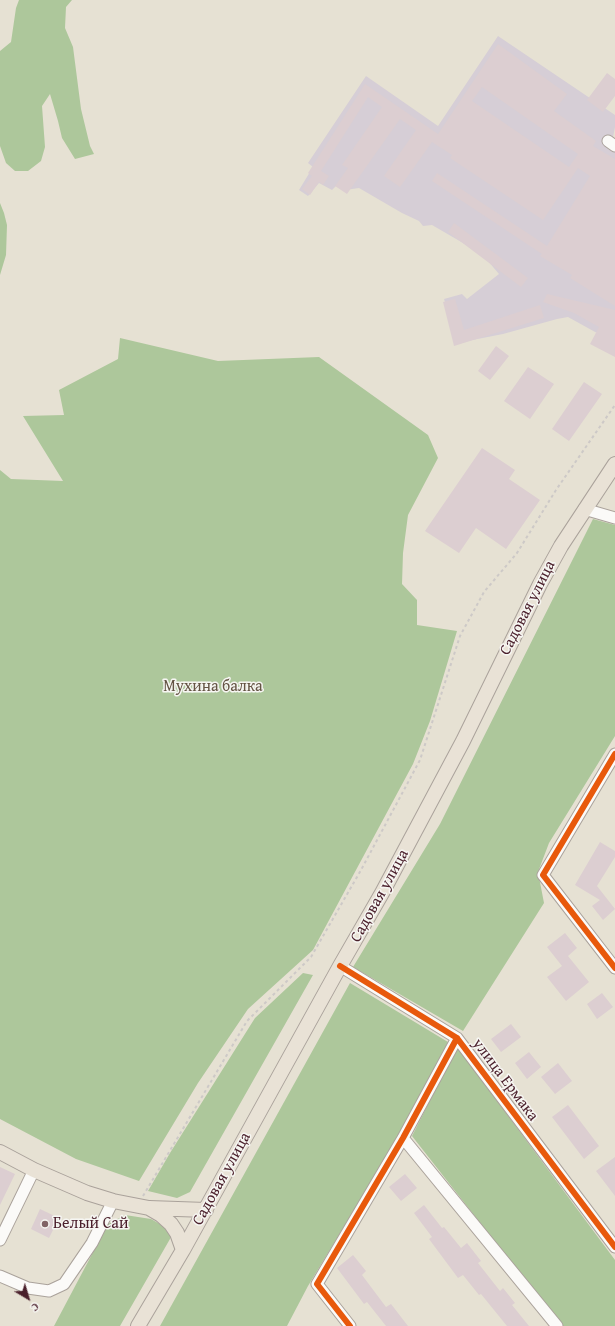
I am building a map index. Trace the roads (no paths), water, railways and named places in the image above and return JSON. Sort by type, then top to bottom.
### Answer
[{"type":"main road","name":"Садовая улица","points":[[138,1326],[206,1210],[423,818],[463,741],[540,584],[561,546],[615,464]]},
{"type":"main road","points":[[0,1152],[34,1170],[87,1194],[143,1207],[206,1210]]},
{"type":"main road","points":[[143,1207],[161,1215],[171,1224],[177,1233],[183,1250]]},
{"type":"street","points":[[584,509],[615,518]]},
{"type":"street","points":[[615,754],[543,875],[615,968]]},
{"type":"street","name":"улица Ермака","points":[[340,966],[457,1038],[615,1247]]},
{"type":"street","points":[[350,1326],[317,1284],[403,1138],[457,1038]]},
{"type":"street","points":[[403,1138],[557,1326]]},
{"type":"street","points":[[0,1240],[34,1170]]},
{"type":"street","points":[[0,1276],[28,1288],[49,1291],[64,1284],[92,1243],[113,1201]]},
{"type":"place","name":"Белый Сай","points":[[45,1224]]},
{"type":"park label","name":"Мухина балка","points":[[213,687]]}]
